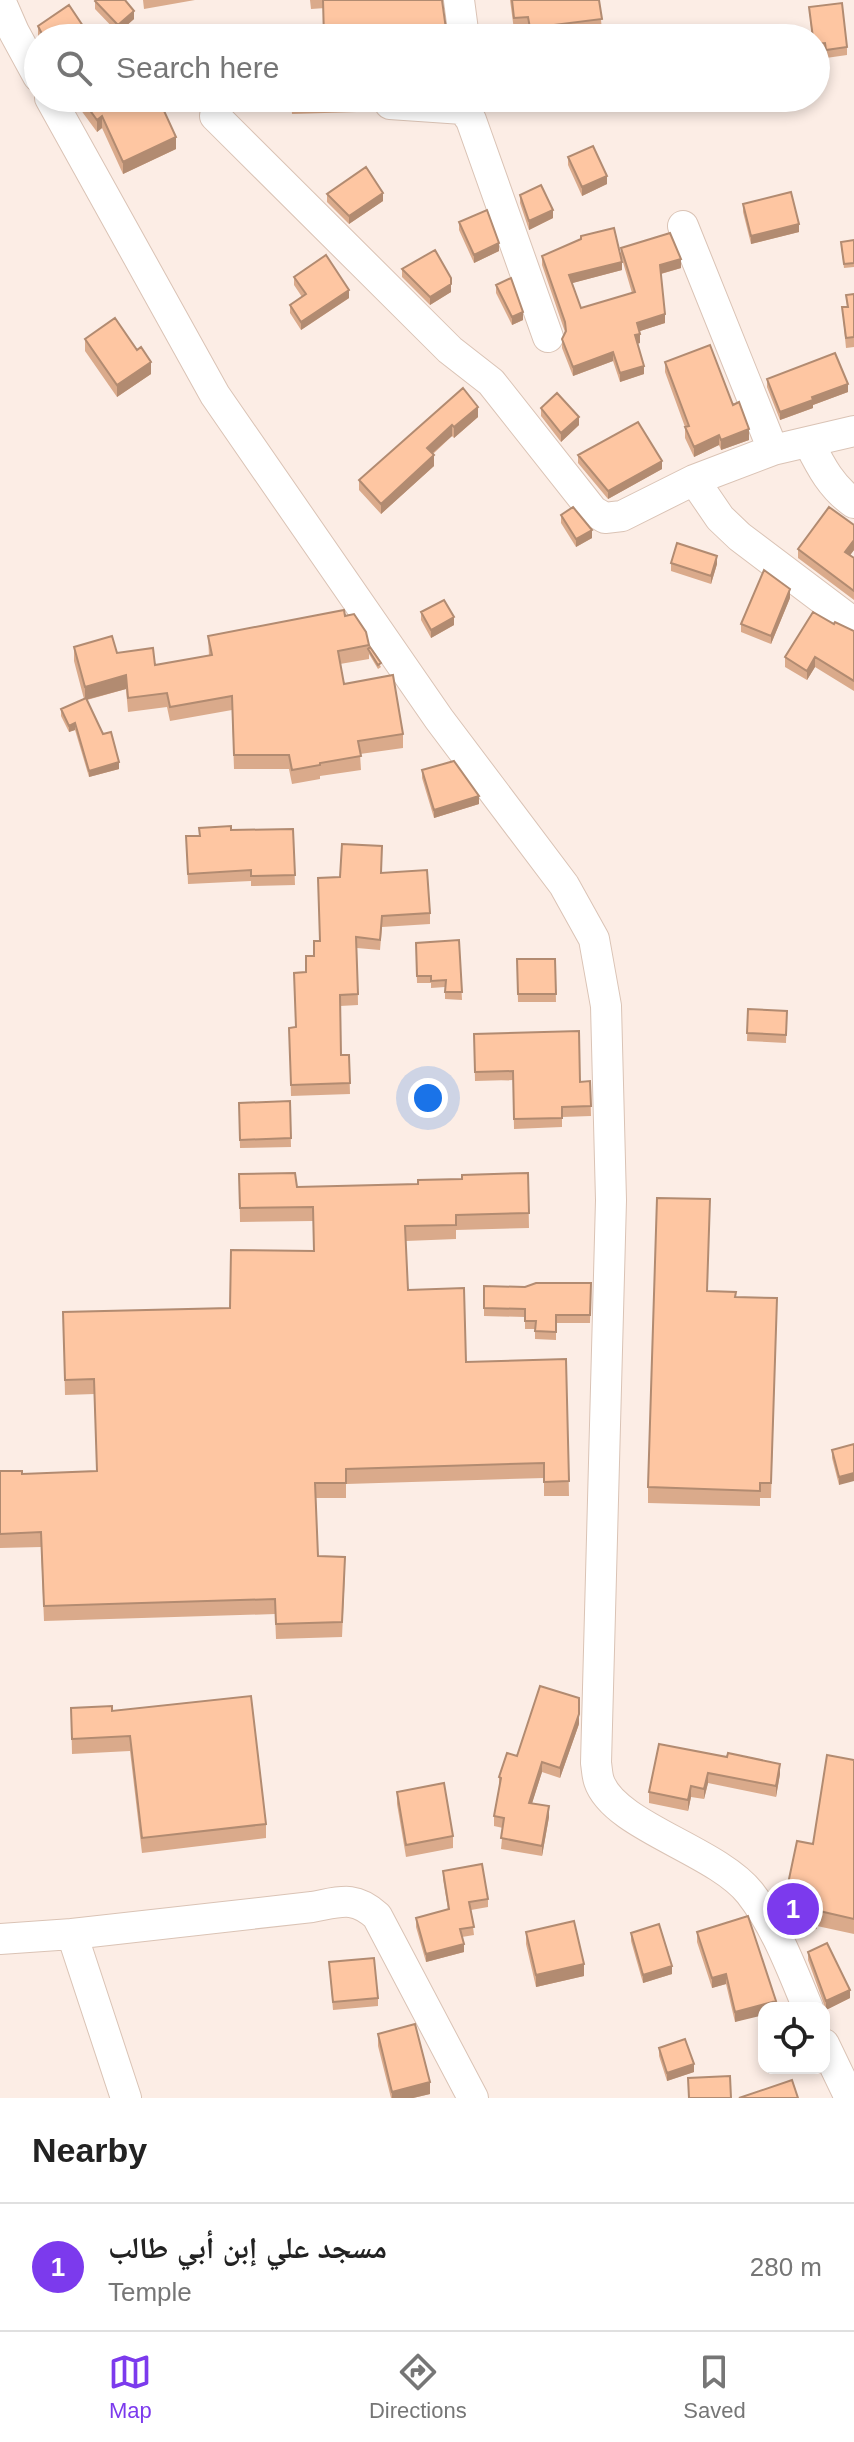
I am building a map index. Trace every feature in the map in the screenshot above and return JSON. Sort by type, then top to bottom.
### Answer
[{"type":"street","points":[[0,0],[24,48]]},
{"type":"street","points":[[459,0],[462,24]]},
{"type":"street","points":[[58,112],[215,395],[439,719],[564,885],[594,939],[606,1006],[611,1200],[596,1763],[599,1782],[622,1811],[730,1872],[750,1893],[771,1926],[805,2002]]},
{"type":"street","points":[[468,112],[548,337]]},
{"type":"street","points":[[215,116],[450,350],[491,382],[593,511],[605,518],[622,516],[694,480],[773,450],[854,431]]},
{"type":"street","points":[[683,226],[773,450]]},
{"type":"street","points":[[809,443],[838,491],[854,503]]},
{"type":"street","points":[[694,480],[720,518],[740,537],[854,623]]},
{"type":"street","points":[[0,1939],[72,1934],[312,1907],[349,1900],[364,1904],[377,1916],[473,2098]]},
{"type":"street","points":[[72,1934],[126,2098]]},
{"type":"street","points":[[830,2056],[850,2098]]},
{"type":"building","points":[[125,0],[134,11],[117,24],[95,1]]},
{"type":"building","points":[[323,0],[442,0],[445,24],[324,24]]},
{"type":"building","points":[[512,0],[599,0],[602,19],[529,24],[528,17],[514,18]]},
{"type":"building","points":[[842,3],[847,47],[830,49],[830,24],[811,24],[809,7]]},
{"type":"building","points":[[69,5],[82,24],[41,24]]},
{"type":"building","points":[[91,112],[165,112],[176,137],[123,162],[102,116],[97,120]]},
{"type":"building","points":[[593,146],[607,176],[582,187],[568,157]]},
{"type":"building","points":[[366,167],[383,193],[349,216],[327,194]]},
{"type":"building","points":[[541,185],[553,210],[529,221],[520,195]]},
{"type":"building","points":[[791,192],[799,224],[751,236],[743,204]]},
{"type":"building","points":[[487,210],[499,243],[474,255],[459,222]]},
{"type":"building","points":[[614,228],[622,262],[569,275],[581,308],[635,292],[621,248],[670,233],[681,259],[660,265],[665,314],[637,323],[640,334],[635,335],[644,366],[620,373],[613,352],[573,367],[562,339],[566,331],[565,322],[542,256],[581,239],[581,236]]},
{"type":"building","points":[[854,240],[854,263],[844,264],[841,242]]},
{"type":"building","points":[[435,250],[451,278],[451,284],[430,297],[402,269]]},
{"type":"building","points":[[326,255],[349,290],[301,322],[290,305],[306,294],[294,277]]},
{"type":"building","points":[[511,278],[523,312],[512,317],[496,285]]},
{"type":"building","points":[[854,294],[854,337],[846,338],[842,307],[848,307],[846,295]]},
{"type":"building","points":[[115,318],[137,350],[141,347],[151,362],[117,385],[85,339]]},
{"type":"building","points":[[710,345],[733,405],[739,402],[749,429],[721,440],[719,435],[694,447],[665,362]]},
{"type":"building","points":[[835,353],[848,384],[780,412],[767,379]]},
{"type":"building","points":[[463,388],[478,407],[427,448],[434,455],[381,504],[359,480]]},
{"type":"building","points":[[557,393],[579,417],[561,433],[541,408]]},
{"type":"building","points":[[638,422],[662,461],[608,491],[578,455]]},
{"type":"building","points":[[573,507],[592,530],[576,539],[561,515]]},
{"type":"building","points":[[829,507],[854,525],[854,540],[845,552],[854,558],[854,591],[798,549]]},
{"type":"building","points":[[677,543],[717,556],[711,576],[671,563]]},
{"type":"building","points":[[764,570],[790,589],[771,636],[741,624]]},
{"type":"building","points":[[444,600],[454,617],[431,630],[421,612]]},
{"type":"building","points":[[344,610],[345,616],[354,614],[366,632],[369,645],[338,651],[344,684],[393,675],[403,734],[358,741],[361,756],[292,770],[289,755],[234,755],[232,696],[170,707],[167,693],[128,698],[126,675],[85,687],[74,647],[112,636],[117,653],[153,648],[155,665],[212,655],[208,636]]},
{"type":"building","points":[[813,612],[854,631],[854,681],[815,657],[807,671],[785,657]]},
{"type":"building","points":[[370,647],[381,663],[378,665],[368,649]]},
{"type":"building","points":[[86,698],[103,734],[111,732],[119,762],[89,771],[75,723],[69,726],[61,709]]},
{"type":"building","points":[[454,761],[479,796],[434,810],[422,770]]},
{"type":"building","points":[[231,826],[231,830],[293,829],[295,875],[251,876],[251,870],[188,874],[186,836],[200,836],[199,828]]},
{"type":"building","points":[[342,844],[382,846],[381,873],[427,870],[430,913],[382,916],[380,940],[356,937],[358,994],[340,995],[341,1055],[349,1055],[350,1083],[291,1085],[289,1028],[296,1027],[294,973],[306,972],[306,956],[314,956],[314,941],[320,941],[318,878],[340,877]]},
{"type":"building","points":[[459,940],[462,992],[445,992],[446,980],[431,981],[431,976],[417,976],[416,943]]},
{"type":"building","points":[[517,959],[555,959],[556,994],[518,994]]},
{"type":"building","points":[[748,1009],[787,1011],[786,1035],[747,1033]]},
{"type":"building","points":[[579,1031],[580,1082],[590,1081],[591,1106],[562,1107],[562,1118],[514,1119],[513,1071],[475,1072],[474,1034]]},
{"type":"building","points":[[290,1101],[291,1138],[240,1140],[239,1103]]},
{"type":"building","points":[[295,1173],[297,1187],[418,1184],[418,1180],[462,1179],[462,1175],[528,1173],[529,1213],[456,1215],[456,1225],[405,1226],[408,1290],[464,1288],[466,1362],[566,1359],[569,1481],[544,1482],[544,1463],[346,1469],[346,1483],[315,1483],[318,1556],[345,1557],[342,1622],[276,1624],[275,1599],[44,1606],[41,1532],[0,1534],[0,1471],[22,1471],[22,1474],[97,1471],[94,1379],[65,1380],[63,1312],[230,1308],[231,1250],[314,1251],[313,1207],[240,1208],[239,1174]]},
{"type":"building","points":[[657,1198],[710,1199],[707,1291],[736,1292],[735,1297],[777,1298],[771,1483],[760,1483],[760,1491],[648,1487]]},
{"type":"building","points":[[536,1283],[591,1283],[590,1315],[556,1315],[556,1332],[535,1331],[536,1321],[525,1321],[525,1309],[484,1308],[484,1286],[525,1287]]},
{"type":"building","points":[[854,1444],[854,1473],[839,1477],[832,1450]]},
{"type":"building","points":[[540,1686],[579,1698],[579,1714],[560,1768],[542,1762],[529,1803],[549,1806],[542,1846],[501,1838],[504,1818],[494,1816],[499,1777],[507,1753],[517,1756]]},
{"type":"building","points":[[251,1696],[266,1824],[142,1838],[130,1736],[72,1739],[71,1708],[112,1706],[112,1711]]},
{"type":"building","points":[[659,1744],[780,1764],[776,1786],[708,1773],[704,1789],[691,1786],[688,1800],[649,1792]]},
{"type":"building","points":[[827,1755],[854,1760],[854,1919],[790,1908],[785,1898],[797,1841],[813,1844]]},
{"type":"building","points":[[444,1783],[453,1836],[406,1845],[397,1792]]},
{"type":"building","points":[[482,1864],[488,1899],[469,1902],[474,1927],[460,1929],[464,1944],[426,1954],[416,1918],[449,1909],[443,1871]]},
{"type":"building","points":[[748,1916],[776,2001],[758,2002],[758,2006],[735,2012],[726,1974],[712,1978],[697,1932]]},
{"type":"building","points":[[574,1921],[584,1964],[536,1975],[526,1932]]},
{"type":"building","points":[[659,1924],[672,1966],[643,1975],[631,1933]]},
{"type":"building","points":[[827,1943],[850,1990],[826,2001],[808,1952]]},
{"type":"building","points":[[374,1958],[378,1998],[333,2002],[329,1962]]},
{"type":"building","points":[[415,2024],[430,2082],[392,2092],[378,2034]]},
{"type":"building","points":[[685,2039],[694,2064],[667,2073],[659,2048]]},
{"type":"building","points":[[730,2076],[731,2098],[689,2098],[688,2078]]},
{"type":"building","points":[[792,2080],[798,2098],[739,2098]]},
{"type":"place","name":"مسجد علي إبن أبي طالب","points":[[793,1909]]}]
